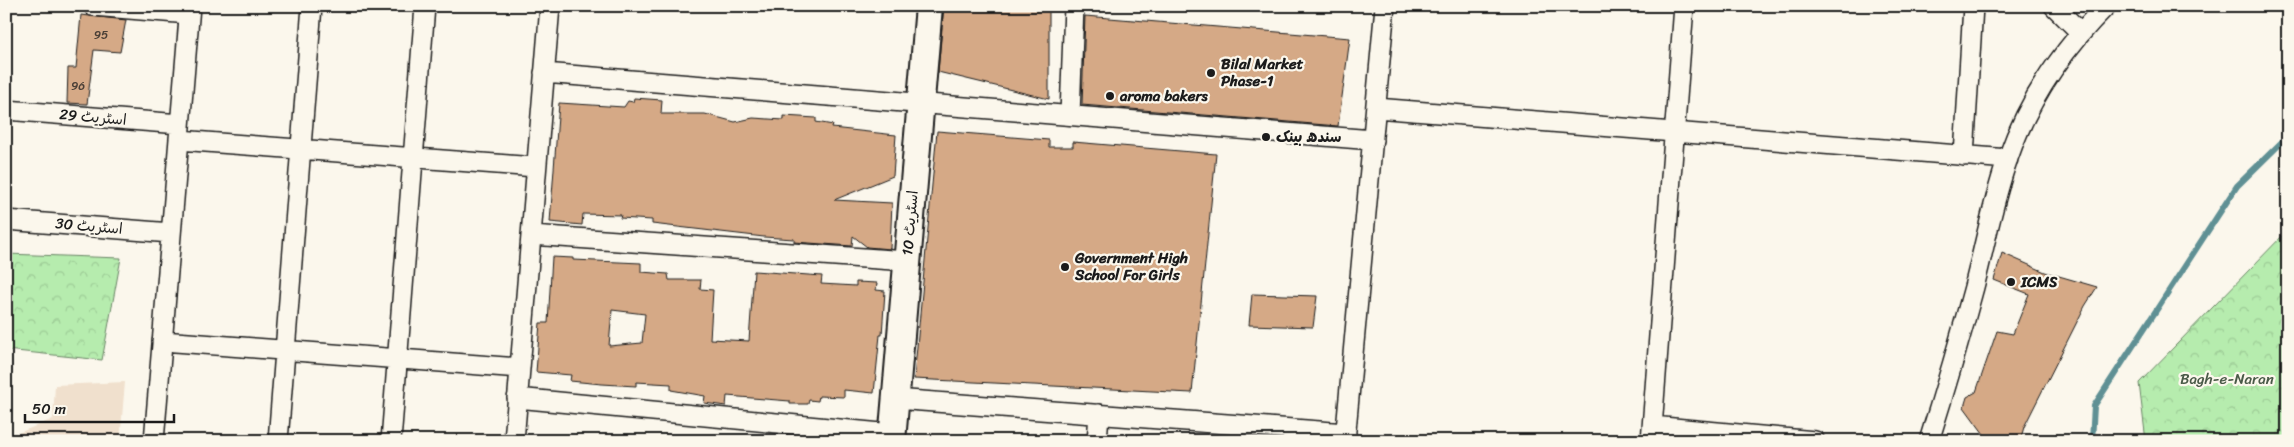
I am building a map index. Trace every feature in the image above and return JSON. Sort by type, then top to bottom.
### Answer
[{"type":"street","points":[[93,6],[190,10],[154,441]]},
{"type":"street","points":[[278,441],[312,6]]},
{"type":"street","points":[[392,441],[425,6]]},
{"type":"street","points":[[514,441],[550,6]]},
{"type":"street","name":"اسٹریٹ 10","points":[[892,437],[929,6]]},
{"type":"street","points":[[1070,116],[1074,6]]},
{"type":"street","points":[[896,399],[1099,414],[1345,437],[1385,6]]},
{"type":"street","points":[[1684,6],[1652,434],[1815,441]]},
{"type":"street","points":[[1964,156],[1974,6]]},
{"type":"street","points":[[2054,6],[2080,32]]},
{"type":"street","points":[[1929,441],[1960,341],[2008,159],[2023,120],[2046,77],[2080,32],[2106,6]]},
{"type":"street","points":[[544,73],[1372,140]]},
{"type":"street","points":[[1376,108],[2008,159]]},
{"type":"street","name":"اسٹریٹ 29","points":[[6,110],[300,149],[536,167]]},
{"type":"street","name":"اسٹریٹ 30","points":[[6,220],[171,233]]},
{"type":"street","points":[[531,235],[907,261]]},
{"type":"street","points":[[162,341],[520,368]]},
{"type":"street","points":[[517,398],[892,437]]},
{"type":"street","points":[[1097,441],[1099,414]]},
{"type":"shaded area","points":[[125,382],[120,441],[6,441],[6,438],[53,419],[55,385]]},
{"type":"green space","name":"Bagh-e-Naran","points":[[2288,230],[2288,441],[2146,441],[2139,383]]},
{"type":"green space","points":[[6,254],[121,258],[102,360],[6,350]]},
{"type":"building","points":[[944,6],[1049,6],[1049,99],[938,72]]},
{"type":"building","points":[[81,15],[126,20],[120,52],[94,50],[87,104],[67,103],[68,68],[76,68]]},
{"type":"building","name":"Bilal Market Phase-1","points":[[1085,16],[1350,38],[1338,126],[1082,105]]},
{"type":"building","points":[[634,98],[662,100],[661,114],[705,114],[735,122],[753,118],[784,120],[784,116],[816,118],[816,122],[833,125],[832,128],[896,135],[893,176],[834,200],[892,203],[890,249],[867,247],[853,236],[852,246],[794,242],[794,239],[652,224],[652,220],[620,218],[621,215],[583,214],[582,225],[550,222],[559,103],[624,107],[628,101],[633,102]]},
{"type":"building","name":"Government High School For Girls","points":[[937,131],[1049,140],[1049,147],[1073,147],[1073,142],[1216,154],[1192,393],[914,379]]},
{"type":"building","points":[[2002,253],[2045,272],[2097,287],[2085,306],[2024,427],[2020,441],[1989,441],[1964,407],[1967,397],[1976,392],[1997,331],[2013,334],[2029,294],[1994,280]]},
{"type":"building","points":[[552,257],[573,258],[573,260],[641,263],[641,272],[668,274],[669,280],[701,280],[700,289],[713,290],[710,339],[749,341],[754,271],[822,276],[821,284],[856,286],[856,282],[877,283],[876,290],[885,291],[882,335],[880,335],[874,393],[844,390],[844,397],[819,396],[818,401],[809,400],[808,404],[790,404],[790,401],[727,396],[726,406],[704,403],[705,396],[671,390],[671,384],[636,382],[636,386],[602,384],[570,381],[571,375],[536,372],[540,323],[548,323]],"holes":[[[612,310],[645,314],[642,343],[609,346]]]},
{"type":"building","points":[[1252,294],[1317,296],[1313,327],[1249,325]]},
{"type":"waterway","points":[[2092,441],[2094,406],[2237,186],[2288,136]]},
{"type":"place","name":"Bilal Market Phase-1","points":[[1211,73]]},
{"type":"place","name":"aroma bakers","points":[[1110,96]]},
{"type":"place","name":"سندھ بینک","points":[[1266,137]]},
{"type":"place","name":"Government High School For Girls","points":[[1065,267]]},
{"type":"place","name":"ICMS","points":[[2011,282]]}]
